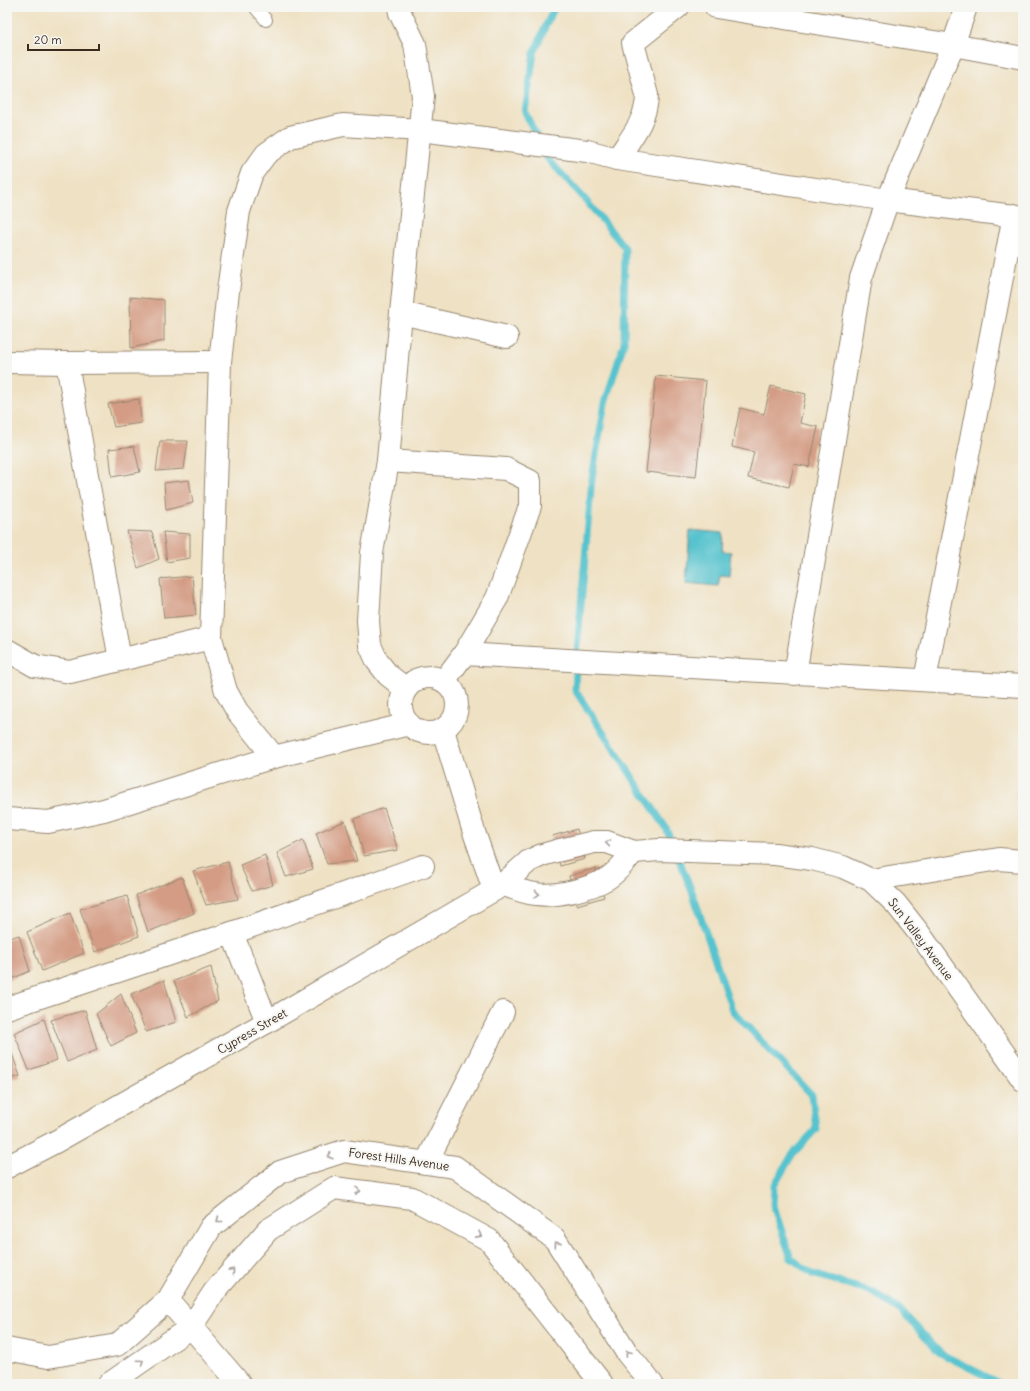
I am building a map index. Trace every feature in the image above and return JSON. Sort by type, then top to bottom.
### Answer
[{"type":"street","points":[[617,159],[643,118],[647,103],[647,95],[633,43],[678,7]]},
{"type":"street","points":[[716,7],[953,45],[1023,58]]},
{"type":"street","points":[[795,674],[861,278],[888,200],[953,45],[966,7]]},
{"type":"street","points":[[400,13],[415,44],[423,96],[388,461],[372,553],[368,627],[370,645],[377,661],[388,675],[406,689]]},
{"type":"street","points":[[274,757],[237,711],[226,691],[211,638],[220,362],[239,211],[252,173],[266,154],[290,137],[343,125],[420,130],[588,151],[617,159],[888,200],[1018,216],[925,680]]},
{"type":"street","points":[[401,313],[507,337]]},
{"type":"street","points":[[7,362],[220,362]]},
{"type":"street","points":[[67,363],[120,660]]},
{"type":"street","points":[[388,461],[506,469],[530,481],[530,506],[497,598],[464,654],[444,681]]},
{"type":"street","points":[[7,650],[35,666],[70,672],[211,638]]},
{"type":"street","points":[[464,654],[1023,686]]},
{"type":"street","points":[[434,677],[444,681],[452,689],[457,700],[456,712],[451,722],[443,730],[424,732],[416,730],[409,724],[401,707],[402,698],[406,689],[413,682],[423,678],[434,677]]},
{"type":"street","points":[[7,820],[48,822],[104,810],[274,757],[409,724]]},
{"type":"street","points":[[443,730],[474,832],[498,887],[537,894],[557,894],[586,887],[609,878],[634,852]]},
{"type":"street","name":"Sun Valley Avenue","points":[[498,887],[529,861],[542,855],[581,844],[594,842],[607,842],[634,852],[659,850],[775,854],[812,859],[843,867],[871,880],[896,904],[919,933],[1023,1080]]},
{"type":"street","points":[[871,880],[999,859],[1023,862]]},
{"type":"street","points":[[7,1008],[232,933],[423,866]]},
{"type":"street","name":"Cypress Street","points":[[7,1167],[57,1141],[267,1022],[498,887]]},
{"type":"street","points":[[232,933],[267,1022]]},
{"type":"street","points":[[426,1163],[502,1012]]},
{"type":"street","name":"Forest Hills Avenue","points":[[7,1349],[48,1357],[117,1345],[168,1300],[211,1226],[280,1172],[344,1151],[455,1167],[555,1239],[627,1352],[652,1384]]},
{"type":"street","points":[[109,1384],[191,1327],[214,1292],[268,1230],[334,1188],[412,1198],[489,1240],[602,1384]]},
{"type":"street","points":[[168,1300],[240,1384]]},
{"type":"lane","points":[[255,7],[266,20]]},
{"type":"water","points":[[690,530],[723,533],[722,551],[731,552],[729,576],[720,575],[718,586],[686,583]]},
{"type":"building","points":[[130,297],[164,300],[164,341],[131,348]]},
{"type":"building","points":[[656,376],[706,381],[696,477],[646,472]]},
{"type":"building","points":[[771,386],[806,394],[800,423],[818,427],[809,467],[794,464],[789,487],[748,478],[754,452],[732,447],[740,408],[764,414]]},
{"type":"building","points":[[139,399],[141,423],[114,427],[108,404]]},
{"type":"building","points":[[160,441],[188,441],[184,469],[156,471]]},
{"type":"building","points":[[134,446],[140,472],[112,477],[109,449]]},
{"type":"building","points":[[189,480],[193,503],[166,510],[164,483]]},
{"type":"building","points":[[127,531],[152,532],[159,559],[138,568]]},
{"type":"building","points":[[163,532],[190,534],[190,558],[167,562]]},
{"type":"building","points":[[192,576],[196,615],[164,618],[160,579]]},
{"type":"building","points":[[384,808],[398,850],[364,856],[354,819]]},
{"type":"building","points":[[345,821],[357,861],[327,864],[316,833]]},
{"type":"building","points":[[577,829],[585,859],[560,866],[552,836]]},
{"type":"building","points":[[303,840],[313,869],[286,877],[277,853]]},
{"type":"building","points":[[265,855],[273,885],[252,891],[240,865]]},
{"type":"building","points":[[228,862],[238,899],[206,905],[193,871]]},
{"type":"building","points":[[596,868],[604,897],[577,905],[569,876]]},
{"type":"building","points":[[182,877],[194,913],[148,932],[136,895]]},
{"type":"building","points":[[127,896],[139,936],[95,952],[80,909]]},
{"type":"building","points":[[70,913],[84,953],[42,971],[27,932]]},
{"type":"building","points":[[19,935],[30,971],[7,981],[7,939]]},
{"type":"building","points":[[211,967],[218,1001],[188,1017],[174,981]]},
{"type":"building","points":[[164,980],[176,1022],[146,1032],[131,994]]},
{"type":"building","points":[[121,994],[136,1033],[111,1046],[96,1014]]},
{"type":"building","points":[[85,1010],[97,1050],[67,1062],[51,1020]]},
{"type":"building","points":[[44,1019],[57,1060],[29,1070],[14,1033]]},
{"type":"building","points":[[7,1040],[20,1076],[7,1080]]},
{"type":"waterway","points":[[555,7],[534,53],[525,112],[547,158],[583,197],[625,248],[624,343],[605,403],[592,478],[575,690],[666,828],[693,894],[732,1010],[812,1095],[816,1129],[792,1155],[774,1186],[773,1205],[791,1258],[812,1274],[873,1292],[901,1311],[940,1353],[1001,1384]]}]
